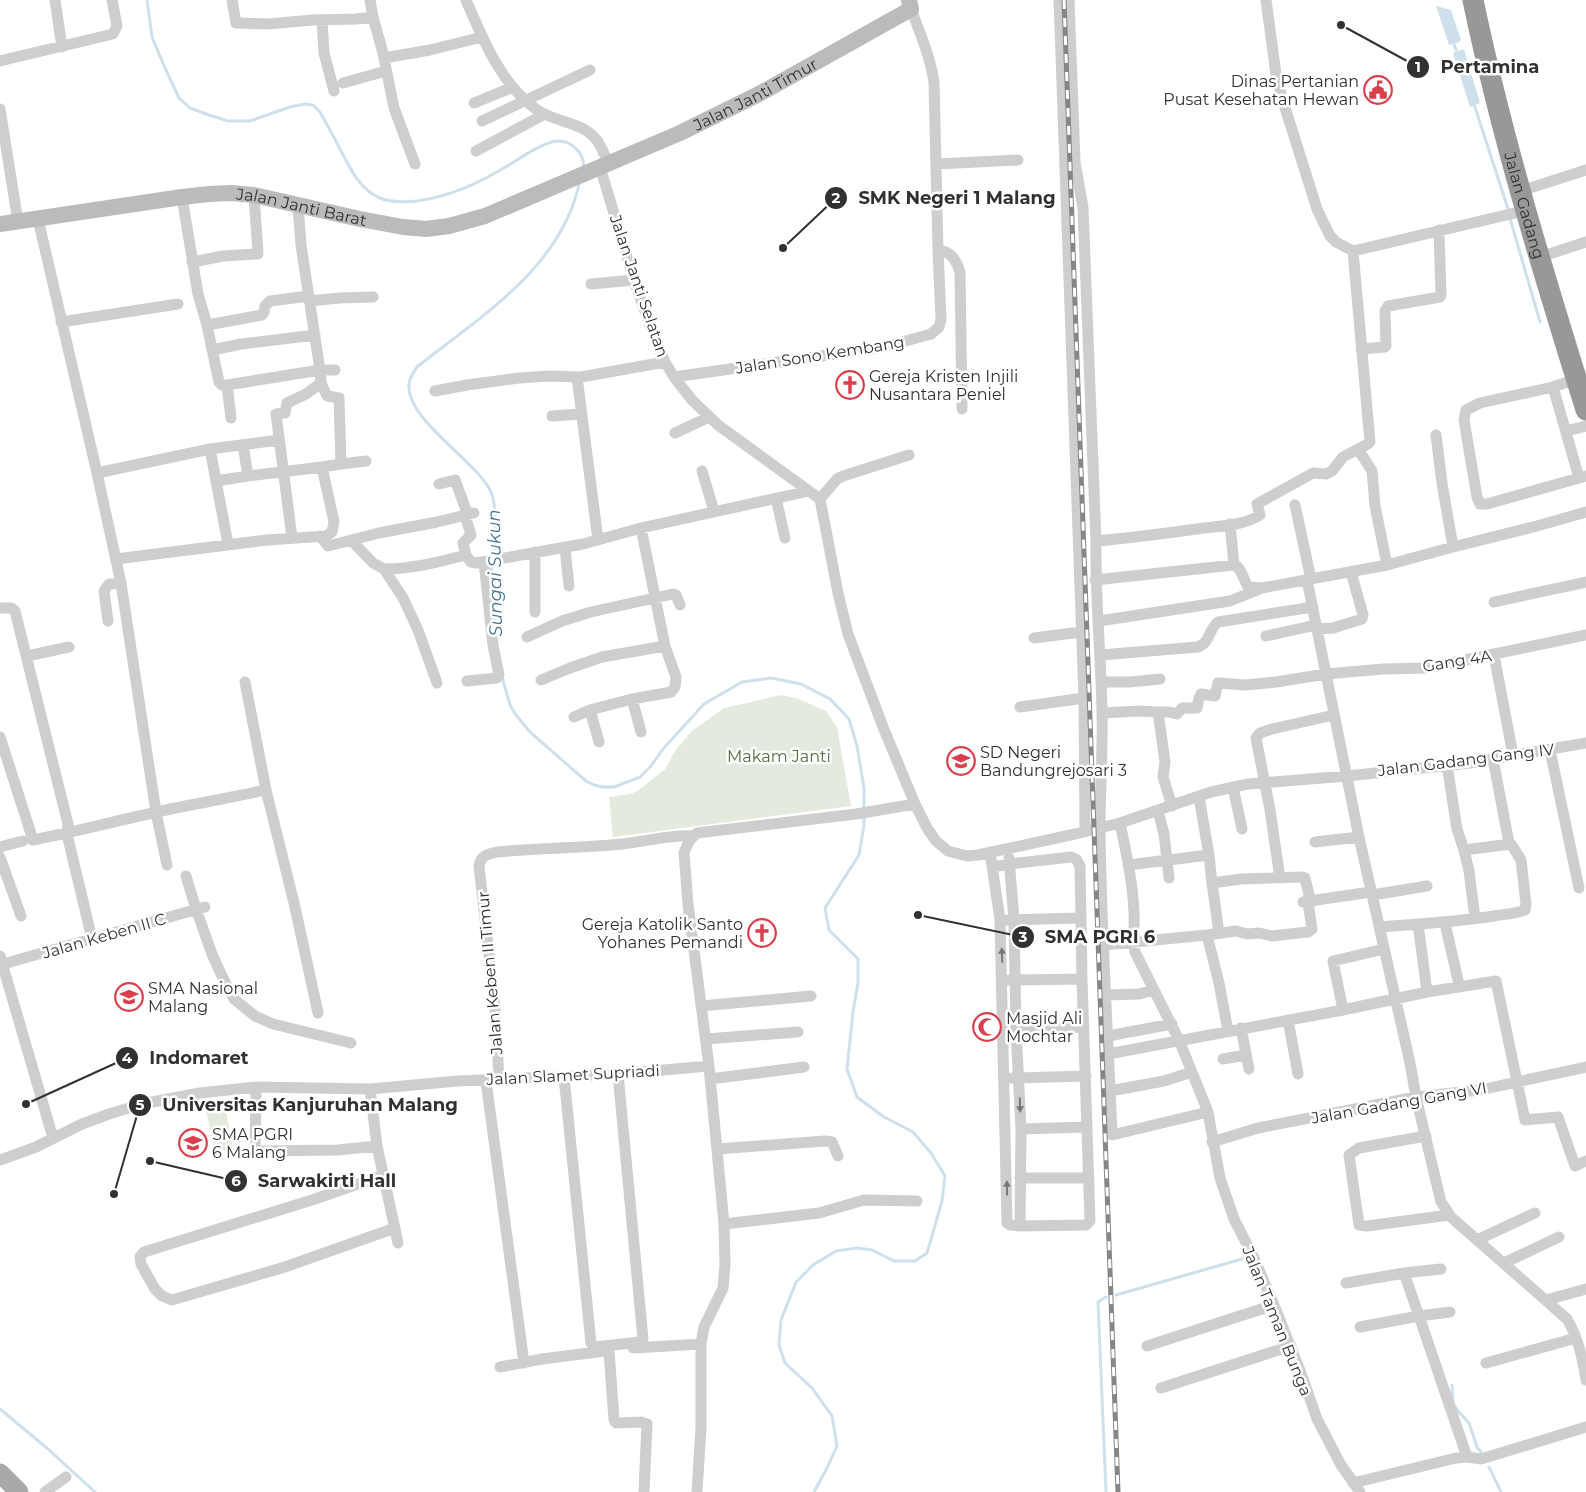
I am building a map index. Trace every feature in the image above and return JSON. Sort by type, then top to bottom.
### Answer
[{"type":"highway","name":"Jalan Gadang","points":[[1473,0],[1496,102],[1516,207],[1540,257],[1586,410]]},
{"type":"street","points":[[55,0],[62,47]]},
{"type":"street","points":[[0,61],[113,34],[117,26],[112,0]]},
{"type":"street","points":[[232,0],[236,23],[268,24],[373,17]]},
{"type":"street","points":[[370,0],[394,108],[415,164]]},
{"type":"street","name":"Jalan Janti Selatan","points":[[466,0],[497,66],[513,87],[535,108],[545,114],[586,130],[595,138],[602,149],[601,167],[634,280],[650,326],[665,362],[674,377],[692,400],[734,438],[820,499]]},
{"type":"street","points":[[1060,0],[1084,698],[1085,832]]},
{"type":"street","points":[[1069,0],[1075,162],[1083,218],[1096,541],[1095,580],[1099,621],[1102,713],[1100,828],[1103,945],[1112,1135],[1208,1112]]},
{"type":"street","points":[[1266,0],[1276,74],[1282,98],[1317,208],[1330,236],[1336,242],[1353,251],[1439,230],[1516,207],[1586,170]]},
{"type":"street","name":"Jalan Sono Kembang","points":[[674,377],[884,347],[931,334],[939,327],[941,320],[934,82],[932,65],[912,3]]},
{"type":"street","name":"Jalan Janti Timur","points":[[601,167],[680,133],[759,94],[912,3]]},
{"type":"street","points":[[322,20],[324,53],[339,87],[386,71]]},
{"type":"street","points":[[384,58],[430,50],[482,37]]},
{"type":"street","points":[[482,121],[590,70]]},
{"type":"street","points":[[474,103],[513,87]]},
{"type":"street","points":[[476,151],[545,114]]},
{"type":"street","points":[[0,116],[18,222]]},
{"type":"street","points":[[936,164],[1018,160]]},
{"type":"street","name":"Jalan Janti Barat","points":[[0,224],[209,194],[254,195],[403,227],[436,228],[464,223],[485,216],[564,181],[601,167]]},
{"type":"street","points":[[192,262],[223,256],[258,254],[254,195]]},
{"type":"street","points":[[182,197],[198,294],[207,325],[219,382],[222,385],[227,385],[320,370],[335,370]]},
{"type":"street","points":[[298,205],[301,245],[321,383],[327,396],[339,398],[341,464]]},
{"type":"street","points":[[38,219],[121,583],[156,812],[166,865]]},
{"type":"street","points":[[1362,349],[1386,346],[1384,312],[1388,306],[1440,297],[1439,230]]},
{"type":"street","points":[[1540,257],[1586,242]]},
{"type":"street","points":[[938,250],[952,255],[957,261],[960,272],[962,409]]},
{"type":"street","points":[[1096,541],[1132,538],[1254,519],[1260,515],[1257,504],[1313,473],[1326,474],[1332,471],[1343,457],[1366,446],[1370,442],[1353,251]]},
{"type":"street","points":[[591,284],[634,280]]},
{"type":"street","points":[[207,325],[262,315],[265,306],[270,300],[373,298]]},
{"type":"street","points":[[61,322],[178,304]]},
{"type":"street","points":[[212,350],[241,344],[315,335]]},
{"type":"street","points":[[436,391],[519,378],[577,377],[602,374],[665,362]]},
{"type":"street","points":[[577,377],[598,540]]},
{"type":"street","points":[[1553,387],[1582,477],[1487,504],[1480,504],[1477,497],[1464,420],[1466,410],[1480,403],[1553,387],[1576,379]]},
{"type":"street","points":[[292,538],[276,414],[285,413],[287,403],[306,394],[321,383]]},
{"type":"street","points":[[227,385],[231,418]]},
{"type":"street","points":[[552,416],[582,414]]},
{"type":"street","points":[[675,433],[710,417]]},
{"type":"street","points":[[1566,431],[1586,426]]},
{"type":"street","points":[[1436,435],[1453,546]]},
{"type":"street","points":[[97,473],[210,449],[279,440]]},
{"type":"street","points":[[244,444],[248,476]]},
{"type":"street","points":[[210,449],[228,544]]},
{"type":"street","points":[[1358,449],[1372,471],[1375,506],[1386,565]]},
{"type":"street","points":[[820,499],[837,479],[843,476],[909,455]]},
{"type":"street","points":[[216,481],[366,461]]},
{"type":"street","points":[[116,559],[228,544],[326,536],[332,532],[334,522],[322,467]]},
{"type":"street","points":[[702,471],[714,511]]},
{"type":"street","points":[[439,484],[467,478]]},
{"type":"street","points":[[455,480],[469,515],[471,535],[463,543],[466,555],[471,562],[485,562],[509,556],[565,548],[641,528],[809,491]]},
{"type":"street","points":[[776,498],[785,538]]},
{"type":"street","name":"Jalan Gadang Gang IV","points":[[820,499],[848,634],[886,735],[915,804],[936,841],[948,851],[968,856],[1085,832],[1120,823],[1211,792],[1248,784],[1447,765],[1586,743]]},
{"type":"street","points":[[1295,505],[1316,627],[1359,837],[1441,1202],[1449,1215],[1567,1319],[1585,1364],[1586,1380]]},
{"type":"street","points":[[1099,621],[1230,601],[1262,588],[1386,565],[1586,512]]},
{"type":"street","points":[[320,536],[328,546],[469,515]]},
{"type":"street","points":[[1230,524],[1234,565]]},
{"type":"street","points":[[574,716],[632,699],[671,692],[674,687],[676,677],[665,646],[641,528]]},
{"type":"street","points":[[351,540],[373,563],[384,569],[399,591],[418,630],[437,683]]},
{"type":"street","points":[[565,548],[568,586]]},
{"type":"street","points":[[535,552],[535,612]]},
{"type":"street","points":[[384,569],[424,565],[466,555]]},
{"type":"street","points":[[467,680],[497,678],[499,675],[493,645],[485,562]]},
{"type":"street","points":[[1095,580],[1234,565],[1240,570],[1248,587],[1262,588]]},
{"type":"street","points":[[1266,636],[1316,627],[1333,628],[1360,620],[1363,617],[1351,572]]},
{"type":"street","points":[[1494,602],[1586,582]]},
{"type":"street","points":[[108,621],[104,591],[109,584],[121,583]]},
{"type":"street","points":[[527,637],[562,621],[591,612],[655,598],[675,594],[680,604]]},
{"type":"street","points":[[1100,655],[1198,647],[1206,642],[1213,626],[1218,622],[1313,607]]},
{"type":"street","points":[[0,608],[11,608],[15,611],[68,824],[68,834],[92,939]]},
{"type":"street","points":[[1034,638],[1081,632]]},
{"type":"street","name":"Gang 4A","points":[[1158,712],[1177,714],[1182,708],[1197,708],[1198,698],[1201,694],[1215,696],[1219,682],[1246,685],[1261,684],[1326,674],[1383,669],[1427,668],[1586,635]]},
{"type":"street","points":[[541,680],[602,657],[665,646]]},
{"type":"street","points":[[27,656],[69,647]]},
{"type":"street","points":[[1494,655],[1513,755]]},
{"type":"street","points":[[1101,682],[1160,679]]},
{"type":"street","points":[[245,682],[266,790],[295,907],[318,1013]]},
{"type":"street","points":[[1020,708],[1084,698]]},
{"type":"street","points":[[632,699],[640,732]]},
{"type":"street","points":[[590,710],[599,742]]},
{"type":"street","points":[[1102,713],[1158,712],[1164,777],[1172,806]]},
{"type":"street","points":[[1280,878],[1256,738],[1260,733],[1272,728],[1334,715]]},
{"type":"street","points":[[0,737],[33,840],[68,834],[156,812],[214,802],[266,790]]},
{"type":"street","points":[[1550,750],[1579,888]]},
{"type":"street","points":[[1379,927],[1445,922],[1521,912],[1526,909],[1521,860],[1509,843],[1492,759]]},
{"type":"street","points":[[1447,765],[1458,829],[1469,871],[1475,918]]},
{"type":"street","points":[[1232,787],[1242,829]]},
{"type":"street","points":[[1199,797],[1209,855],[1212,883],[1213,934],[1219,983],[1228,1031]]},
{"type":"street","points":[[697,1492],[702,1419],[701,1344],[704,1327],[725,1278],[724,1224],[706,1039],[688,904],[684,853],[686,845],[692,836],[697,833],[879,811],[915,804]]},
{"type":"street","points":[[1158,810],[1164,834],[1170,878]]},
{"type":"street","points":[[1120,823],[1134,913],[1133,943]]},
{"type":"street","name":"Jalan Keben II Timur","points":[[499,1080],[495,1006],[480,860],[486,854],[497,852],[615,845],[692,836]]},
{"type":"street","points":[[1315,842],[1359,837]]},
{"type":"street","points":[[0,847],[23,841]]},
{"type":"street","points":[[1464,850],[1509,843]]},
{"type":"street","points":[[1009,848],[1014,920],[1016,1029],[1021,1128],[1020,1226]]},
{"type":"street","points":[[990,852],[992,867],[1000,920],[1007,1223],[1020,1226],[1088,1224],[1090,1221],[1080,866],[1076,858],[1071,857],[992,867]]},
{"type":"street","points":[[1128,865],[1209,855]]},
{"type":"street","points":[[0,857],[21,916]]},
{"type":"street","points":[[186,876],[200,908],[215,960],[234,999],[255,1016],[273,1024],[351,1043]]},
{"type":"street","points":[[1212,883],[1241,879],[1304,877],[1309,895],[1304,902]]},
{"type":"street","points":[[1304,902],[1427,886]]},
{"type":"street","points":[[1103,945],[1236,931],[1246,934],[1259,933],[1272,936],[1308,932],[1312,928],[1304,902]]},
{"type":"street","name":"Jalan Keben II C","points":[[1,960],[92,939],[200,908]]},
{"type":"street","points":[[1000,920],[1081,918]]},
{"type":"street","points":[[1445,922],[1449,946],[1454,956],[1459,986]]},
{"type":"street","points":[[1418,924],[1427,992]]},
{"type":"street","name":"Jalan Taman Bunga","points":[[1133,943],[1135,952],[1172,1024],[1208,1112],[1220,1178],[1231,1213],[1253,1256],[1274,1305],[1317,1419],[1332,1451],[1356,1488]]},
{"type":"street","points":[[1343,1010],[1328,962],[1384,949]]},
{"type":"street","points":[[1,960],[53,1138]]},
{"type":"street","points":[[1002,980],[1082,979]]},
{"type":"street","points":[[1108,1054],[1459,986],[1497,982],[1525,1120],[1558,1117],[1575,1166],[1586,1161]]},
{"type":"street","points":[[1105,995],[1139,994],[1154,990]]},
{"type":"street","points":[[702,1006],[811,996]]},
{"type":"street","points":[[1288,1020],[1298,1074]]},
{"type":"street","points":[[1108,1036],[1172,1024]]},
{"type":"street","points":[[1016,1029],[1084,1027]]},
{"type":"street","points":[[1241,1028],[1249,1069]]},
{"type":"street","points":[[706,1039],[798,1032]]},
{"type":"street","points":[[1223,1059],[1246,1055]]},
{"type":"street","name":"Jalan Slamet Supriadi","points":[[0,1160],[36,1147],[82,1124],[142,1104],[200,1093],[256,1087],[370,1089],[453,1081],[618,1074],[709,1066]]},
{"type":"street","points":[[710,1079],[804,1067]]},
{"type":"street","name":"Jalan Gadang Gang VI","points":[[1212,1142],[1258,1128],[1416,1097],[1480,1090],[1586,1067]]},
{"type":"street","points":[[1110,1091],[1164,1081],[1192,1072]]},
{"type":"street","points":[[564,1077],[591,1343],[594,1347],[640,1342],[643,1339],[618,1074]]},
{"type":"street","points":[[1005,1078],[1086,1076]]},
{"type":"street","points":[[486,1080],[524,1363]]},
{"type":"street","points":[[256,1087],[255,1151],[338,1150],[377,1146]]},
{"type":"street","points":[[370,1089],[377,1146],[398,1243]]},
{"type":"street","points":[[1021,1128],[1087,1127]]},
{"type":"street","points":[[1426,1136],[1359,1148],[1349,1155],[1360,1225],[1367,1226],[1449,1215]]},
{"type":"street","points":[[717,1149],[825,1140],[832,1142],[838,1156]]},
{"type":"street","points":[[384,1175],[144,1252],[140,1257],[141,1264],[155,1289],[162,1296],[172,1300],[285,1267],[395,1228]]},
{"type":"street","points":[[1020,1178],[1089,1178]]},
{"type":"street","points":[[724,1224],[819,1214],[864,1200],[917,1200]]},
{"type":"street","points":[[1477,1240],[1535,1213]]},
{"type":"street","points":[[1504,1263],[1559,1237]]},
{"type":"street","points":[[1346,1283],[1441,1269]]},
{"type":"street","points":[[1404,1273],[1466,1457]]},
{"type":"street","points":[[1546,1300],[1586,1289]]},
{"type":"street","points":[[1148,1346],[1274,1305]]},
{"type":"street","points":[[1360,1327],[1450,1312]]},
{"type":"street","points":[[1486,1362],[1576,1338]]},
{"type":"street","points":[[500,1368],[609,1351],[701,1344]]},
{"type":"street","points":[[1161,1388],[1290,1346]]},
{"type":"street","points":[[609,1351],[614,1420],[616,1423],[641,1422],[647,1424],[644,1492]]},
{"type":"street","points":[[1356,1488],[1466,1457],[1481,1459],[1586,1427]]},
{"type":"street","points":[[45,1492],[66,1477]]},
{"type":"green space","name":"Makam Janti","points":[[781,695],[799,699],[826,711],[837,727],[851,806],[613,837],[609,797],[631,794],[639,790],[665,769],[675,751],[692,731],[724,708]]},
{"type":"green space","points":[[225,1106],[233,1148],[215,1152],[206,1110]]},
{"type":"water","points":[[1436,6],[1451,10],[1461,40],[1459,42],[1449,45]]},
{"type":"water","points":[[1464,49],[1480,103],[1470,107],[1453,53]]},
{"type":"waterway","name":"Sungai Sukun","points":[[147,0],[152,37],[179,98],[190,108],[228,121],[250,121],[290,107],[305,104],[313,105],[320,112],[361,184],[384,200],[413,201],[430,199],[454,192],[487,178],[541,146],[558,141],[570,144],[579,152],[582,157],[583,169]]},
{"type":"waterway","points":[[1453,42],[1458,55]]},
{"type":"waterway","points":[[1473,101],[1509,212]]},
{"type":"waterway","name":"Sungai Sukun","points":[[493,556],[495,515],[491,492],[472,467],[429,425],[418,411],[411,397],[409,382],[417,367],[492,308],[538,264],[556,239],[571,211],[580,180]]},
{"type":"waterway","points":[[1510,218],[1540,322]]},
{"type":"waterway","name":"Sungai Sukun","points":[[492,563],[492,581]]},
{"type":"waterway","name":"Sungai Sukun","points":[[502,677],[510,705],[530,732],[586,781],[603,787],[614,787],[640,777],[704,704],[742,682],[771,678],[801,684],[830,699],[849,719],[857,746],[864,788],[864,809]]},
{"type":"waterway","name":"Sungai Sukun","points":[[814,1492],[837,1446],[832,1416],[812,1388],[785,1363],[779,1345],[781,1320],[796,1282],[813,1265],[836,1251],[857,1248],[872,1250],[894,1261],[915,1261],[927,1253],[942,1201],[945,1176],[931,1153],[913,1132],[884,1117],[857,1097],[847,1069],[858,983],[858,959],[829,930],[825,908],[859,855],[864,816]]},
{"type":"waterway","points":[[1116,1295],[1249,1257]]},
{"type":"waterway","points":[[1106,1297],[1098,1302],[1106,1492]]},
{"type":"waterway","points":[[1452,1385],[1453,1403],[1469,1423],[1477,1447],[1481,1452]]},
{"type":"waterway","points":[[0,1409],[95,1492]]},
{"type":"waterway","points":[[1489,1467],[1501,1492]]},
{"type":"railway","points":[[1064,0],[1118,1492]]},
{"type":"place","name":"Pertamina","points":[[1341,25]]},
{"type":"place","name":"Dinas Pertanian Pusat Kesehatan Hewan","points":[[1378,90]]},
{"type":"place","name":"SMK Negeri 1 Malang","points":[[783,248]]},
{"type":"place","name":"Gereja Kristen Injili Nusantara Peniel","points":[[850,385]]},
{"type":"place","name":"SD Negeri Bandungrejosari 3","points":[[961,761]]},
{"type":"place","name":"SMA PGRI 6","points":[[918,915]]},
{"type":"place","name":"Gereja Katolik Santo Yohanes Pemandi","points":[[762,933]]},
{"type":"place","name":"SMA Nasional Malang","points":[[129,997]]},
{"type":"place","name":"Masjid Ali Mochtar","points":[[987,1027]]},
{"type":"place","name":"Indomaret","points":[[26,1104]]},
{"type":"place","name":"SMA PGRI 6 Malang","points":[[193,1143]]},
{"type":"place","name":"Sarwakirti Hall","points":[[150,1161]]},
{"type":"place","name":"Universitas Kanjuruhan Malang","points":[[114,1194]]}]
